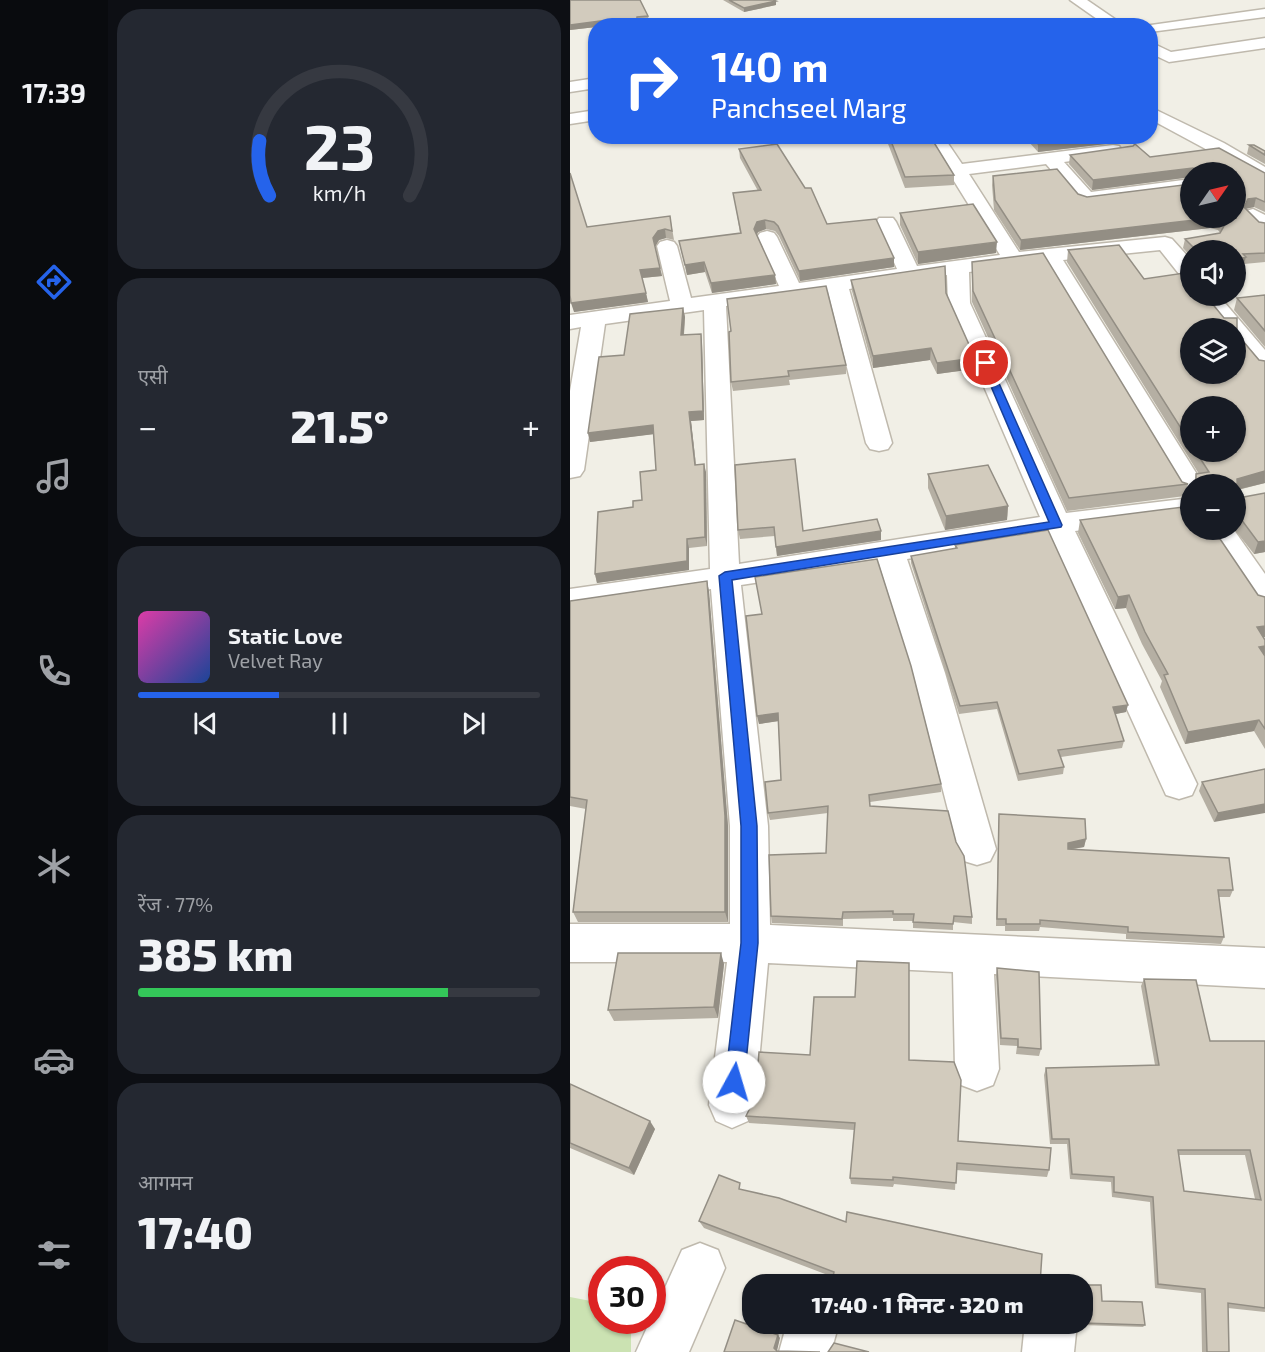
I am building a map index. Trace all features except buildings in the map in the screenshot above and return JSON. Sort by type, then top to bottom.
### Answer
[{"type":"street","points":[[1077,0],[1105,18]]},
{"type":"street","points":[[1158,27],[1265,14]]},
{"type":"street","points":[[1248,16],[1265,27]]},
{"type":"street","points":[[1158,66],[1169,57],[1265,43]]},
{"type":"street","points":[[1158,51],[1169,57]]},
{"type":"street","points":[[570,87],[588,84]]},
{"type":"street","points":[[570,119],[588,116]]},
{"type":"street","points":[[1158,116],[1218,147],[1265,176]]},
{"type":"street","points":[[939,144],[1012,259]]},
{"type":"street","points":[[957,170],[1125,149]]},
{"type":"street","points":[[1051,158],[1086,198],[1180,186]]},
{"type":"street","points":[[1246,179],[1265,176]]},
{"type":"street","points":[[886,222],[909,273]]},
{"type":"street","points":[[767,237],[792,290]]},
{"type":"street","points":[[570,470],[582,320],[1012,259],[1188,239]]},
{"type":"street","points":[[1165,243],[1180,261]]},
{"type":"street","points":[[667,246],[682,306]]},
{"type":"street","points":[[1050,256],[1183,474]]},
{"type":"street","points":[[958,268],[959,303],[1056,525],[1179,784]]},
{"type":"street","points":[[837,285],[879,443]]},
{"type":"street","points":[[715,301],[725,576],[749,826],[750,943],[732,1105]]},
{"type":"street","points":[[1216,306],[1227,318]]},
{"type":"street","points":[[1246,341],[1265,365]]},
{"type":"street","points":[[570,600],[1056,525],[1180,508]]},
{"type":"street","points":[[1226,540],[1265,597]]},
{"type":"street","points":[[890,552],[930,673],[977,849]]},
{"type":"street","points":[[570,943],[750,943],[1265,968]]},
{"type":"street","points":[[973,953],[977,1069]]},
{"type":"street","points":[[662,1352],[700,1268]]},
{"type":"street","points":[[805,1352],[810,1334]]},
{"type":"street","points":[[1048,1352],[1050,1334]]},
{"type":"green space","points":[[570,1297],[588,1300],[588,1334],[631,1334],[631,1352],[570,1352]]},
{"type":"route","points":[[734,1082],[750,943],[749,826],[725,576],[1056,525],[986,363]]}]
